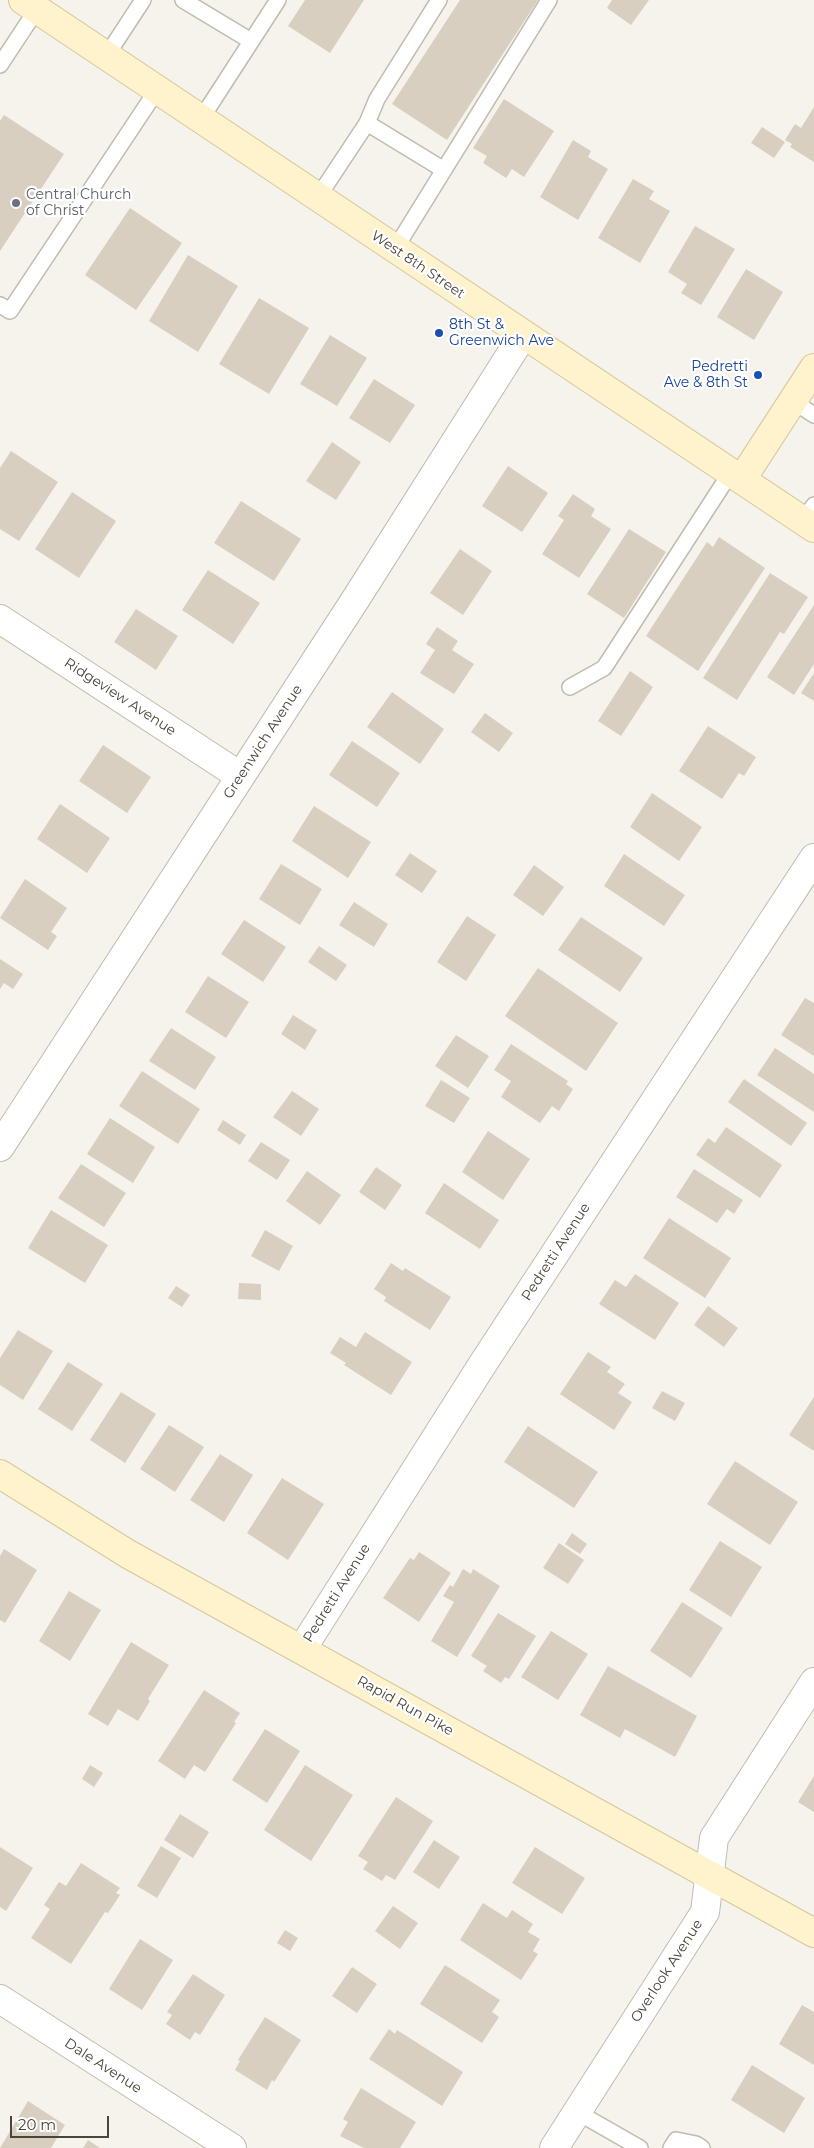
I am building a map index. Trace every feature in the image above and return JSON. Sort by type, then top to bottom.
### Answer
[{"type":"street","name":"West 8th Street","points":[[30,5],[523,335],[737,475],[810,518]]},
{"type":"street","name":"Greenwich Avenue","points":[[0,1147],[523,335]]},
{"type":"street","points":[[737,475],[803,408],[814,368]]},
{"type":"street","name":"Ridgeview Avenue","points":[[0,619],[240,776]]},
{"type":"street","name":"Pedretti Avenue","points":[[302,1649],[484,1362],[814,858]]},
{"type":"street","name":"Rapid Run Pike","points":[[0,1474],[128,1554],[814,1933]]},
{"type":"street","name":"Overlook Avenue","points":[[554,2148],[705,1912],[714,1838],[814,1682]]},
{"type":"street","name":"Dale Avenue","points":[[0,2000],[232,2148]]},
{"type":"lane","points":[[107,56],[143,0]]},
{"type":"lane","points":[[183,0],[251,41]]},
{"type":"lane","points":[[201,119],[278,0]]},
{"type":"lane","points":[[318,197],[367,123],[377,99],[439,0]]},
{"type":"lane","points":[[396,249],[549,0]]},
{"type":"lane","points":[[0,65],[30,5]]},
{"type":"lane","points":[[0,305],[10,311],[157,90]]},
{"type":"lane","points":[[367,123],[444,170]]},
{"type":"lane","points":[[570,687],[604,668],[737,475]]},
{"type":"lane","points":[[577,2112],[640,2148]]},
{"type":"lane","points":[[671,2148],[676,2140],[696,2144],[702,2148]]},
{"type":"building","points":[[305,0],[364,0],[330,53],[288,26]]},
{"type":"building","points":[[460,0],[538,0],[447,140],[392,104]]},
{"type":"building","points":[[612,0],[649,0],[631,25],[607,8]]},
{"type":"building","points":[[504,99],[554,131],[524,177],[512,169],[506,178],[483,163],[487,156],[473,148]]},
{"type":"building","points":[[814,107],[814,162],[790,147],[792,144],[785,140],[795,124],[801,128]]},
{"type":"building","name":"Central Church of Christ","points":[[4,115],[64,154],[0,251],[0,121]]},
{"type":"building","points":[[762,127],[785,142],[774,158],[751,143]]},
{"type":"building","points":[[573,140],[591,151],[588,157],[608,169],[578,220],[540,197]]},
{"type":"building","points":[[633,179],[654,191],[649,199],[670,211],[640,263],[598,238]]},
{"type":"building","points":[[130,208],[182,243],[136,310],[85,275]]},
{"type":"building","points":[[695,226],[735,249],[701,305],[681,293],[687,284],[668,272]]},
{"type":"building","points":[[188,255],[238,286],[198,352],[149,321]]},
{"type":"building","points":[[746,269],[783,292],[754,340],[717,317]]},
{"type":"building","points":[[259,298],[309,328],[269,394],[219,364]]},
{"type":"building","points":[[330,335],[367,358],[337,406],[300,384]]},
{"type":"building","points":[[374,379],[415,405],[390,443],[349,418]]},
{"type":"building","points":[[332,442],[361,462],[336,500],[306,481]]},
{"type":"building","points":[[11,451],[58,482],[19,541],[0,529],[0,468]]},
{"type":"building","points":[[508,466],[548,493],[522,532],[482,506]]},
{"type":"building","points":[[72,492],[116,521],[79,578],[35,549]]},
{"type":"building","points":[[573,494],[595,509],[591,516],[611,529],[579,578],[542,554],[564,520],[558,516]]},
{"type":"building","points":[[241,501],[301,539],[274,581],[214,543]]},
{"type":"building","points":[[629,529],[666,552],[624,618],[587,594]]},
{"type":"building","points":[[719,537],[765,568],[698,671],[646,636],[707,542],[713,547]]},
{"type":"building","points":[[460,549],[492,571],[463,615],[430,593]]},
{"type":"building","points":[[208,570],[260,603],[233,644],[182,610]]},
{"type":"building","points":[[770,573],[808,597],[784,634],[780,632],[737,700],[703,678]]},
{"type":"building","points":[[814,605],[814,664],[794,695],[767,677]]},
{"type":"building","points":[[136,609],[178,636],[156,670],[114,642]]},
{"type":"building","points":[[437,627],[458,641],[452,650],[474,664],[454,694],[420,673],[435,650],[426,644]]},
{"type":"building","points":[[630,671],[653,687],[621,736],[598,721]]},
{"type":"building","points":[[814,673],[814,701],[801,693]]},
{"type":"building","points":[[392,692],[444,729],[420,764],[367,727]]},
{"type":"building","points":[[485,713],[513,733],[499,752],[471,732]]},
{"type":"building","points":[[708,726],[756,757],[744,776],[739,773],[722,799],[679,771]]},
{"type":"building","points":[[352,741],[400,773],[377,807],[329,775]]},
{"type":"building","points":[[103,745],[151,777],[127,813],[79,781]]},
{"type":"building","points":[[652,793],[702,827],[679,861],[630,827]]},
{"type":"building","points":[[60,804],[110,838],[87,873],[37,839]]},
{"type":"building","points":[[314,806],[371,842],[348,878],[292,841]]},
{"type":"building","points":[[410,853],[437,871],[422,893],[395,875]]},
{"type":"building","points":[[624,854],[685,895],[664,926],[604,886]]},
{"type":"building","points":[[281,864],[322,889],[300,925],[259,899]]},
{"type":"building","points":[[534,865],[564,887],[543,916],[513,895]]},
{"type":"building","points":[[25,879],[67,908],[51,932],[57,936],[48,950],[0,918]]},
{"type":"building","points":[[354,902],[388,924],[374,947],[339,925]]},
{"type":"building","points":[[467,916],[496,935],[466,981],[437,962]]},
{"type":"building","points":[[581,917],[643,958],[620,992],[558,950]]},
{"type":"building","points":[[244,920],[286,947],[263,982],[221,954]]},
{"type":"building","points":[[319,946],[347,965],[336,981],[308,962]]},
{"type":"building","points":[[0,959],[23,974],[13,989],[4,983],[0,989]]},
{"type":"building","points":[[538,968],[618,1023],[586,1071],[505,1016]]},
{"type":"building","points":[[208,976],[249,1002],[226,1038],[185,1012]]},
{"type":"building","points":[[805,998],[814,1003],[814,1056],[781,1035]]},
{"type":"building","points":[[293,1015],[317,1030],[305,1050],[281,1034]]},
{"type":"building","points":[[171,1028],[216,1057],[195,1090],[149,1061]]},
{"type":"building","points":[[456,1035],[489,1056],[468,1088],[435,1066]]},
{"type":"building","points":[[511,1044],[568,1081],[566,1084],[573,1089],[559,1111],[552,1106],[540,1123],[501,1097],[511,1081],[494,1070]]},
{"type":"building","points":[[775,1048],[814,1074],[814,1112],[757,1075]]},
{"type":"building","points":[[142,1071],[200,1109],[178,1144],[119,1106]]},
{"type":"building","points":[[744,1079],[807,1123],[791,1146],[728,1102]]},
{"type":"building","points":[[441,1080],[470,1098],[454,1123],[425,1106]]},
{"type":"building","points":[[292,1091],[319,1109],[301,1136],[273,1117]]},
{"type":"building","points":[[110,1118],[155,1147],[133,1183],[87,1154]]},
{"type":"building","points":[[223,1120],[246,1135],[240,1145],[217,1130]]},
{"type":"building","points":[[726,1127],[782,1165],[760,1198],[696,1155],[708,1138],[715,1143]]},
{"type":"building","points":[[488,1131],[530,1159],[503,1200],[462,1172]]},
{"type":"building","points":[[261,1142],[290,1160],[277,1180],[248,1161]]},
{"type":"building","points":[[81,1164],[126,1193],[104,1227],[58,1198]]},
{"type":"building","points":[[376,1167],[402,1185],[385,1210],[359,1192]]},
{"type":"building","points":[[694,1169],[743,1200],[734,1214],[727,1209],[717,1223],[676,1197]]},
{"type":"building","points":[[307,1171],[341,1195],[320,1225],[286,1201]]},
{"type":"building","points":[[444,1183],[499,1220],[480,1249],[425,1213]]},
{"type":"building","points":[[51,1210],[108,1245],[85,1283],[28,1248]]},
{"type":"building","points":[[669,1218],[731,1258],[705,1298],[643,1258]]},
{"type":"building","points":[[265,1230],[293,1246],[279,1271],[251,1256]]},
{"type":"building","points":[[391,1263],[403,1271],[405,1268],[451,1297],[430,1330],[384,1301],[386,1297],[374,1289]]},
{"type":"building","points":[[635,1274],[679,1303],[655,1340],[599,1304],[615,1280],[626,1287]]},
{"type":"building","points":[[239,1283],[261,1284],[261,1300],[238,1299]]},
{"type":"building","points":[[176,1286],[190,1295],[182,1307],[168,1298]]},
{"type":"building","points":[[708,1306],[738,1328],[724,1347],[694,1325]]},
{"type":"building","points":[[18,1330],[53,1351],[23,1400],[0,1385],[0,1358]]},
{"type":"building","points":[[365,1332],[412,1362],[391,1395],[344,1365],[346,1363],[330,1353],[340,1337],[356,1347]]},
{"type":"building","points":[[588,1352],[611,1367],[607,1372],[625,1384],[618,1393],[632,1402],[614,1430],[560,1394]]},
{"type":"building","points":[[68,1362],[103,1384],[72,1431],[38,1409]]},
{"type":"building","points":[[662,1391],[685,1403],[675,1421],[652,1408]]},
{"type":"building","points":[[121,1392],[156,1414],[125,1463],[90,1440]]},
{"type":"building","points":[[814,1397],[814,1451],[789,1435]]},
{"type":"building","points":[[169,1425],[204,1447],[175,1492],[140,1469]]},
{"type":"building","points":[[528,1426],[598,1472],[574,1508],[504,1462]]},
{"type":"building","points":[[220,1454],[253,1475],[224,1522],[190,1500]]},
{"type":"building","points":[[735,1461],[798,1502],[770,1545],[707,1504]]},
{"type":"building","points":[[282,1478],[324,1504],[288,1560],[247,1533]]},
{"type":"building","points":[[572,1533],[587,1544],[580,1554],[565,1544]]},
{"type":"building","points":[[720,1541],[762,1567],[731,1617],[689,1590]]},
{"type":"building","points":[[559,1543],[584,1560],[568,1584],[543,1568]]},
{"type":"building","points":[[4,1549],[37,1570],[5,1623],[0,1620],[0,1556]]},
{"type":"building","points":[[419,1552],[451,1573],[419,1622],[383,1598],[410,1558],[414,1560]]},
{"type":"building","points":[[463,1569],[471,1574],[473,1569],[500,1586],[457,1657],[431,1641],[454,1602],[443,1596],[450,1585],[453,1587]]},
{"type":"building","points":[[69,1591],[101,1610],[70,1661],[39,1641]]},
{"type":"building","points":[[682,1602],[723,1628],[691,1678],[650,1651]]},
{"type":"building","points":[[498,1613],[536,1636],[509,1679],[505,1677],[501,1683],[483,1671],[487,1666],[471,1656]]},
{"type":"building","points":[[551,1631],[588,1654],[558,1700],[521,1677]]},
{"type":"building","points":[[131,1642],[169,1665],[148,1699],[150,1701],[138,1721],[118,1709],[108,1726],[88,1714]]},
{"type":"building","points":[[608,1666],[697,1716],[675,1757],[625,1729],[620,1738],[580,1715]]},
{"type":"building","points":[[204,1690],[240,1713],[234,1722],[236,1723],[205,1772],[194,1765],[185,1779],[158,1761]]},
{"type":"building","points":[[265,1729],[300,1751],[267,1803],[232,1780]]},
{"type":"building","points":[[90,1765],[103,1773],[94,1787],[82,1779]]},
{"type":"building","points":[[305,1765],[353,1795],[311,1861],[264,1830]]},
{"type":"building","points":[[814,1776],[814,1812],[798,1802]]},
{"type":"building","points":[[396,1797],[433,1821],[395,1880],[386,1875],[382,1881],[363,1869],[368,1862],[358,1856]]},
{"type":"building","points":[[180,1814],[209,1832],[193,1858],[164,1840]]},
{"type":"building","points":[[434,1840],[460,1857],[439,1889],[413,1872]]},
{"type":"building","points":[[161,1846],[181,1858],[157,1898],[137,1886]]},
{"type":"building","points":[[0,1847],[33,1868],[6,1911],[0,1907]]},
{"type":"building","points":[[535,1847],[585,1878],[562,1914],[512,1883]]},
{"type":"building","points":[[81,1863],[120,1888],[116,1893],[120,1895],[108,1913],[105,1912],[71,1964],[31,1938],[50,1909],[44,1905],[59,1882],[66,1886]]},
{"type":"building","points":[[483,1903],[507,1918],[512,1910],[533,1924],[528,1932],[540,1939],[533,1951],[538,1954],[521,1980],[460,1940]]},
{"type":"building","points":[[393,1906],[418,1923],[400,1949],[375,1931]]},
{"type":"building","points":[[285,1930],[298,1938],[290,1951],[277,1943]]},
{"type":"building","points":[[140,1939],[173,1960],[142,2010],[109,1989]]},
{"type":"building","points":[[445,1965],[500,2000],[492,2012],[499,2017],[482,2043],[420,2004]]},
{"type":"building","points":[[352,1967],[377,1984],[357,2013],[332,1996]]},
{"type":"building","points":[[193,1974],[225,1995],[200,2035],[195,2032],[190,2040],[166,2024],[172,2015],[167,2012]]},
{"type":"building","points":[[802,2005],[814,2012],[814,2065],[779,2044]]},
{"type":"building","points":[[265,2017],[301,2040],[267,2090],[235,2070],[240,2061],[238,2060]]},
{"type":"building","points":[[389,2029],[395,2034],[397,2030],[463,2072],[442,2106],[369,2059]]},
{"type":"building","points":[[752,2065],[805,2098],[784,2133],[731,2100]]},
{"type":"building","points":[[361,2088],[416,2122],[400,2148],[364,2148],[340,2136],[348,2122],[343,2119]]},
{"type":"building","points":[[28,2101],[65,2125],[51,2148],[0,2148]]},
{"type":"building","points":[[88,2140],[100,2148],[83,2148]]},
{"type":"place","name":"Central Church of Christ","points":[[16,203]]},
{"type":"place","name":"8th St & Greenwich Ave","points":[[439,333]]},
{"type":"place","name":"Pedretti Ave & 8th St","points":[[758,375]]}]
